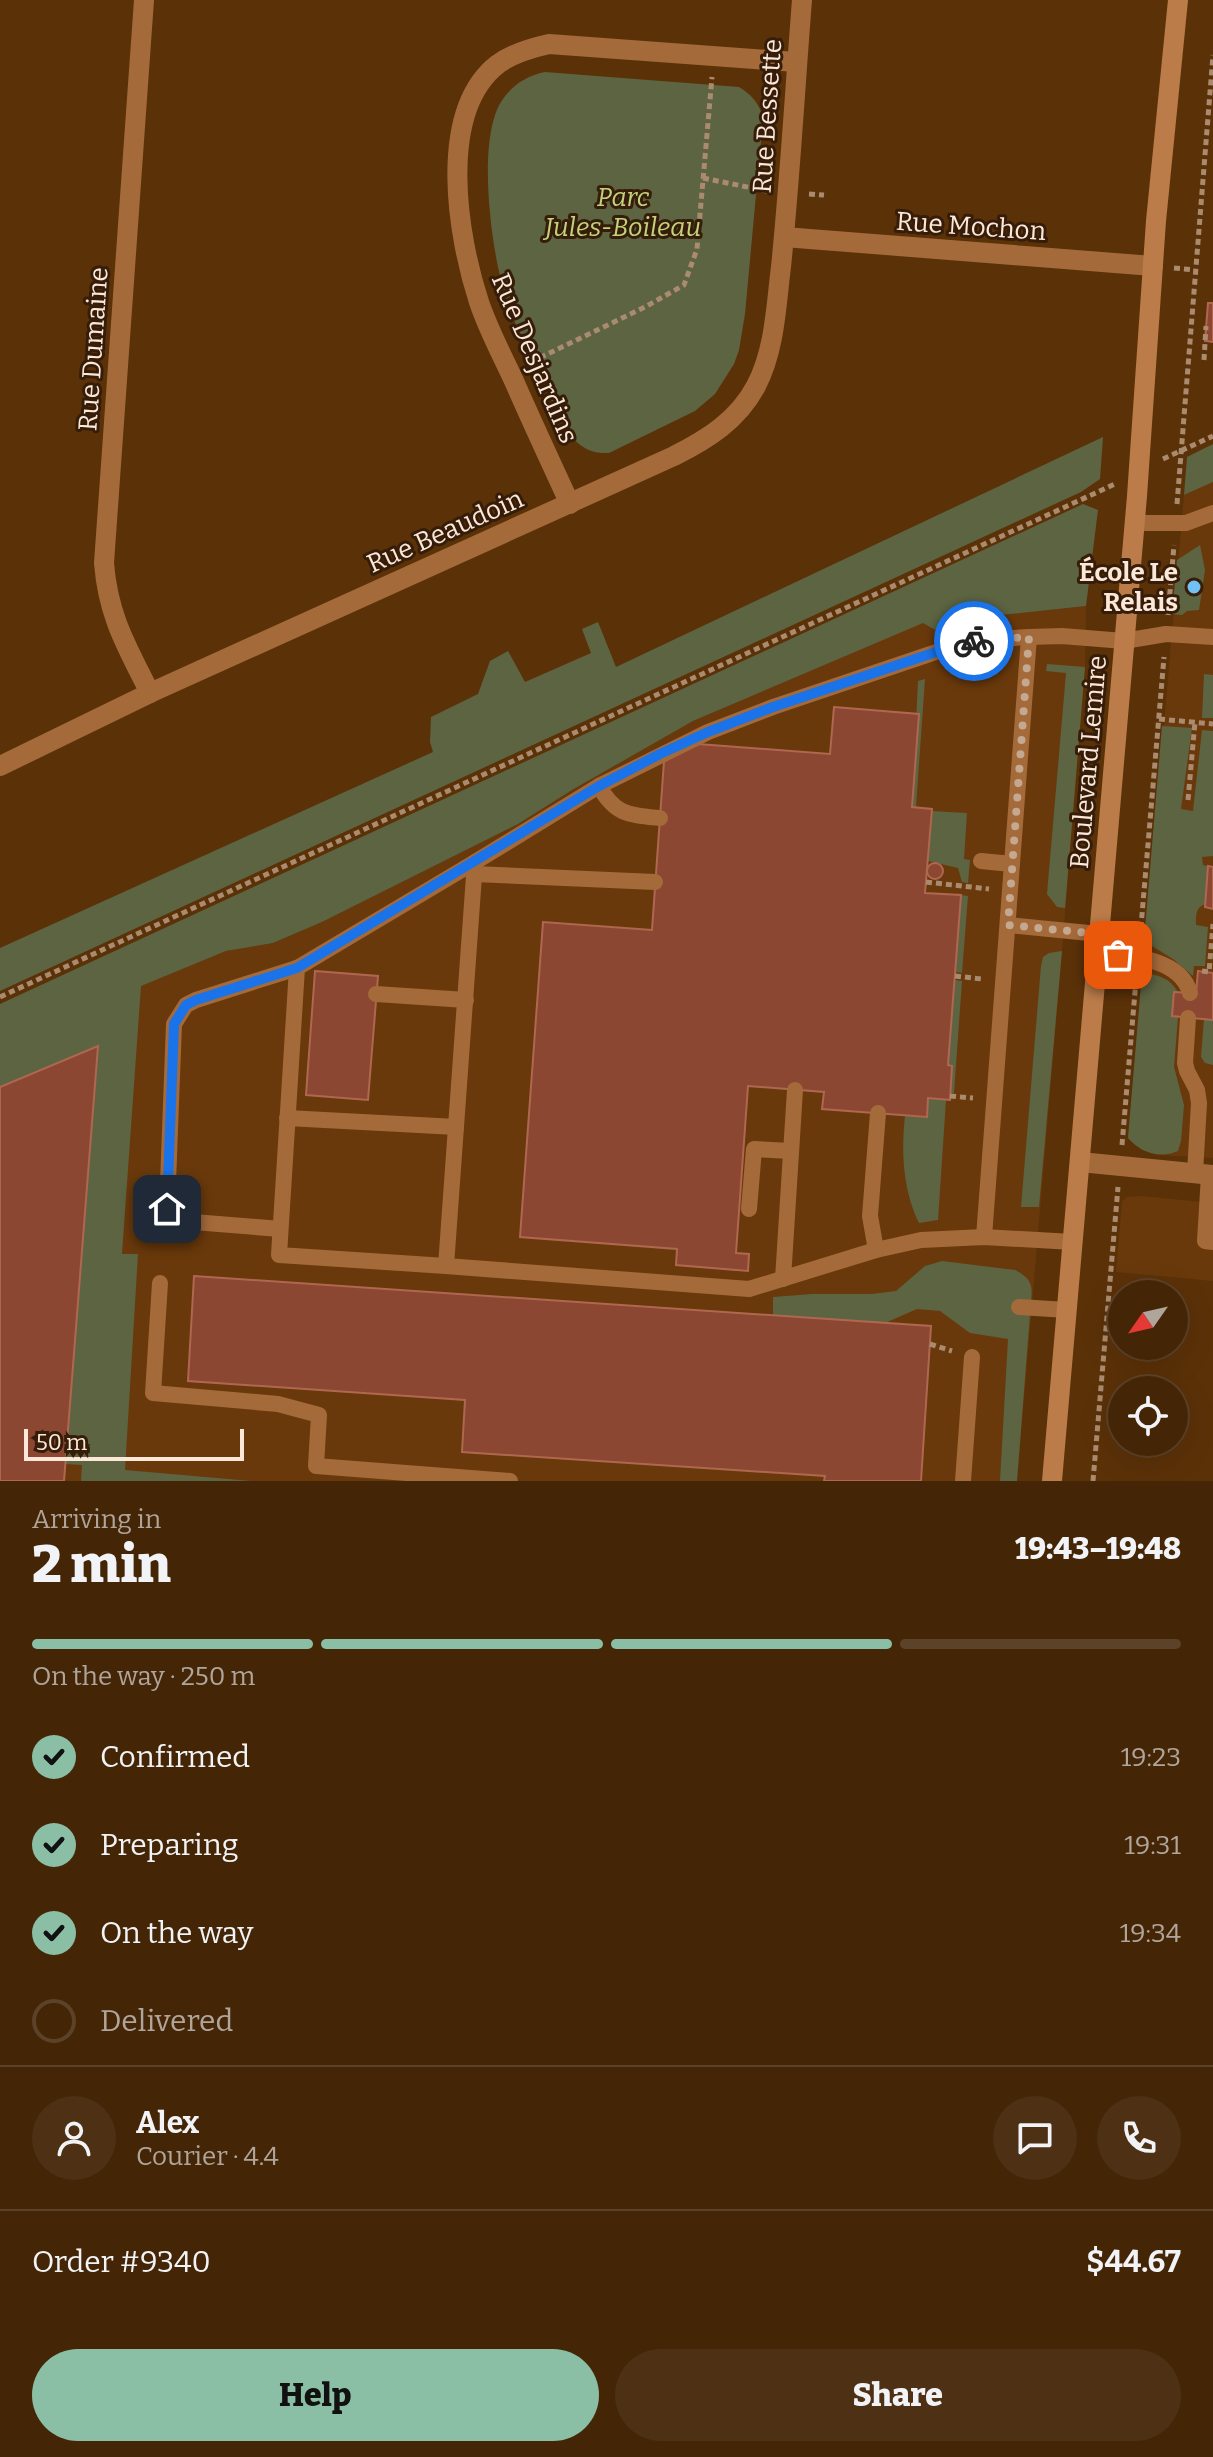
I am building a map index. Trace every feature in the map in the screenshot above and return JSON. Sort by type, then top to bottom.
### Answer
[{"type":"main road","name":"Boulevard Lemire","points":[[1052,1481],[1134,523],[1156,221],[1178,0]]},
{"type":"street","name":"Rue Dumaine","points":[[144,0],[104,563],[114,620],[150,693]]},
{"type":"street","name":"Rue Bessette","points":[[784,237],[802,0]]},
{"type":"street","name":"Rue Desjardins","points":[[570,504],[479,303],[472,276],[461,219],[458,169],[461,133],[472,96],[498,64],[528,49],[549,44],[796,62]]},
{"type":"street","name":"Rue Beaudoin","points":[[0,766],[150,693],[570,504],[708,438],[723,427],[748,398],[760,376],[770,345],[784,237]]},
{"type":"street","name":"Rue Mochon","points":[[784,237],[1153,266]]},
{"type":"street","points":[[1080,1162],[1205,1174]]},
{"type":"lane","points":[[1134,523],[1186,523],[1212,515]]},
{"type":"lane","points":[[280,1229],[181,1221],[171,1217],[167,1209],[174,1024],[186,1005],[297,968],[475,868],[599,786],[696,737],[773,707],[963,643],[1062,636],[1124,641],[1166,634],[1213,637]]},
{"type":"lane","points":[[984,1237],[1029,637]]},
{"type":"lane","points":[[599,786],[607,800],[623,812],[660,818]]},
{"type":"lane","points":[[981,861],[1012,864]]},
{"type":"lane","points":[[475,868],[655,882]]},
{"type":"lane","points":[[446,1266],[475,868]]},
{"type":"lane","points":[[1008,925],[1098,944],[1154,961],[1193,988]]},
{"type":"lane","points":[[297,968],[279,1255],[749,1289],[876,1250],[930,1238],[984,1237],[1073,1242]]},
{"type":"lane","points":[[376,994],[466,1000]]},
{"type":"lane","points":[[1188,1018],[1185,1063],[1205,1092],[1199,1103],[1205,1174],[1205,1241],[1213,1242]]},
{"type":"lane","points":[[783,1279],[795,1090]]},
{"type":"lane","points":[[876,1250],[870,1216],[878,1113]]},
{"type":"lane","points":[[287,1118],[456,1127]]},
{"type":"lane","points":[[749,1209],[754,1149],[791,1151]]},
{"type":"lane","points":[[160,1283],[153,1393],[278,1404],[319,1415],[316,1466],[510,1481]]},
{"type":"lane","points":[[1019,1307],[1067,1310]]},
{"type":"lane","points":[[963,1481],[972,1357]]},
{"type":"path","points":[[509,372],[557,351],[684,285],[697,249],[713,55]]},
{"type":"path","points":[[1177,500],[1213,55]]},
{"type":"path","points":[[1204,360],[1206,326]]},
{"type":"path","points":[[1181,450],[1213,436]]},
{"type":"path","points":[[0,997],[1102,490]]},
{"type":"path","points":[[1168,613],[1173,547]]},
{"type":"path","points":[[1140,940],[1164,650]]},
{"type":"path","points":[[1159,719],[1213,724]]},
{"type":"path","points":[[1188,800],[1195,722]]},
{"type":"path","points":[[926,882],[969,887]]},
{"type":"path","points":[[1193,988],[1198,971],[1209,972],[1213,924]]},
{"type":"path","points":[[1123,1129],[1137,972]]},
{"type":"path","points":[[955,976],[962,978]]},
{"type":"path","points":[[1093,1481],[1116,1205]]},
{"type":"shaded area","points":[[1213,482],[1213,1158],[1158,1155],[1142,1150],[1128,1138],[1184,495]]},
{"type":"shaded area","points":[[1086,606],[1085,667],[1017,1481],[0,1481],[0,1042],[226,951],[273,943],[322,922],[518,824],[693,721],[923,622],[940,632],[1001,615]]},
{"type":"shaded area","points":[[1127,1197],[1213,1203],[1213,1281],[1116,1272],[1122,1201]]},
{"type":"green space","name":"Parc Jules-Boileau","points":[[545,72],[739,87],[755,100],[763,119],[745,314],[734,364],[715,394],[695,411],[609,453],[584,447],[565,428],[516,324],[503,288],[494,246],[488,167],[494,119],[501,102],[515,86]]},
{"type":"green space","points":[[1103,437],[1100,479],[1081,492],[0,991],[0,948],[433,752],[430,742],[431,717],[478,694],[490,661],[508,651],[525,682],[591,653],[582,629],[598,622],[616,667]]},
{"type":"green space","points":[[1213,444],[1213,482],[1184,495],[1187,457]]},
{"type":"green space","points":[[1083,504],[1098,510],[1086,606],[1001,615],[939,632],[923,623],[693,721],[518,824],[322,922],[273,943],[226,951],[141,986],[122,1254],[138,1254],[125,1470],[251,1481],[81,1481],[82,1465],[65,1464],[98,1047],[0,1087],[0,1004]]},
{"type":"green space","points":[[1200,545],[1205,570],[1199,610],[1187,611],[1182,615],[1172,614],[1177,560]]},
{"type":"green space","points":[[979,658],[1007,662],[1006,666],[977,665],[976,676],[959,675],[960,665]]},
{"type":"green space","points":[[1047,664],[1085,667],[1065,908],[1057,907],[1047,894],[1066,673],[1046,671]]},
{"type":"green space","points":[[1204,674],[1213,675],[1213,718],[1202,718]]},
{"type":"green space","points":[[925,679],[916,807],[912,807],[918,681]]},
{"type":"green space","points":[[1162,726],[1192,728],[1181,809],[1193,811],[1202,730],[1213,731],[1213,856],[1202,857],[1203,865],[1208,866],[1205,904],[1198,910],[1196,918],[1196,925],[1208,927],[1205,966],[1194,966],[1193,976],[1144,941]]},
{"type":"green space","points":[[932,811],[967,813],[964,859],[970,860],[968,883],[962,882],[958,868],[928,861]]},
{"type":"green space","points":[[961,895],[968,896],[962,973],[955,972]]},
{"type":"green space","points":[[1062,951],[1039,1207],[1021,1207],[1041,966],[1043,957]]},
{"type":"green space","points":[[1142,973],[1163,978],[1178,992],[1174,992],[1172,1016],[1178,1017],[1174,1067],[1184,1105],[1181,1141],[1178,1151],[1164,1154],[1145,1151],[1128,1138]]},
{"type":"green space","points":[[955,980],[962,981],[954,1093],[950,1093],[952,1066],[948,1065]]},
{"type":"green space","points":[[1204,1019],[1213,1020],[1213,1065],[1205,1063],[1201,1057]]},
{"type":"green space","points":[[928,1098],[946,1100],[938,1220],[919,1223],[906,1184],[903,1157],[905,1116],[927,1117]]},
{"type":"green space","points":[[942,1261],[1015,1270],[1028,1279],[1031,1286],[1031,1301],[1015,1300],[1014,1311],[1030,1314],[1017,1481],[1000,1481],[1008,1339],[970,1333],[940,1311],[917,1309],[885,1323],[773,1316],[773,1297],[896,1291],[925,1266]]},
{"type":"building","points":[[1208,303],[1213,303],[1213,342],[1205,341]]},
{"type":"building","points":[[834,707],[919,714],[912,807],[932,809],[925,893],[961,895],[948,1065],[952,1066],[950,1100],[928,1098],[927,1117],[822,1109],[824,1092],[748,1086],[736,1253],[749,1254],[748,1271],[676,1265],[677,1249],[520,1237],[543,922],[652,930],[664,761],[698,744],[830,754]]},
{"type":"building","points":[[932,863],[938,863],[943,871],[941,877],[932,879],[927,874],[927,868]]},
{"type":"building","points":[[1208,866],[1213,867],[1213,909],[1205,907]]},
{"type":"building","points":[[315,971],[378,976],[368,1100],[306,1095]]},
{"type":"building","points":[[1198,971],[1213,973],[1213,1020],[1172,1016],[1174,992],[1196,993]]},
{"type":"building","points":[[98,1046],[64,1481],[0,1481],[0,1087]]},
{"type":"building","points":[[194,1276],[931,1326],[921,1481],[824,1481],[825,1476],[462,1452],[465,1400],[188,1381]]},
{"type":"way so far","points":[[974,641],[1029,637],[1008,925],[1099,934],[1098,953],[1118,955]]},
{"type":"place","name":"École Le Relais","points":[[1194,587]]},
{"type":"route","points":[[167,1209],[174,1024],[186,1005],[205,996],[297,968],[599,786],[660,754],[773,707],[974,641]]}]
